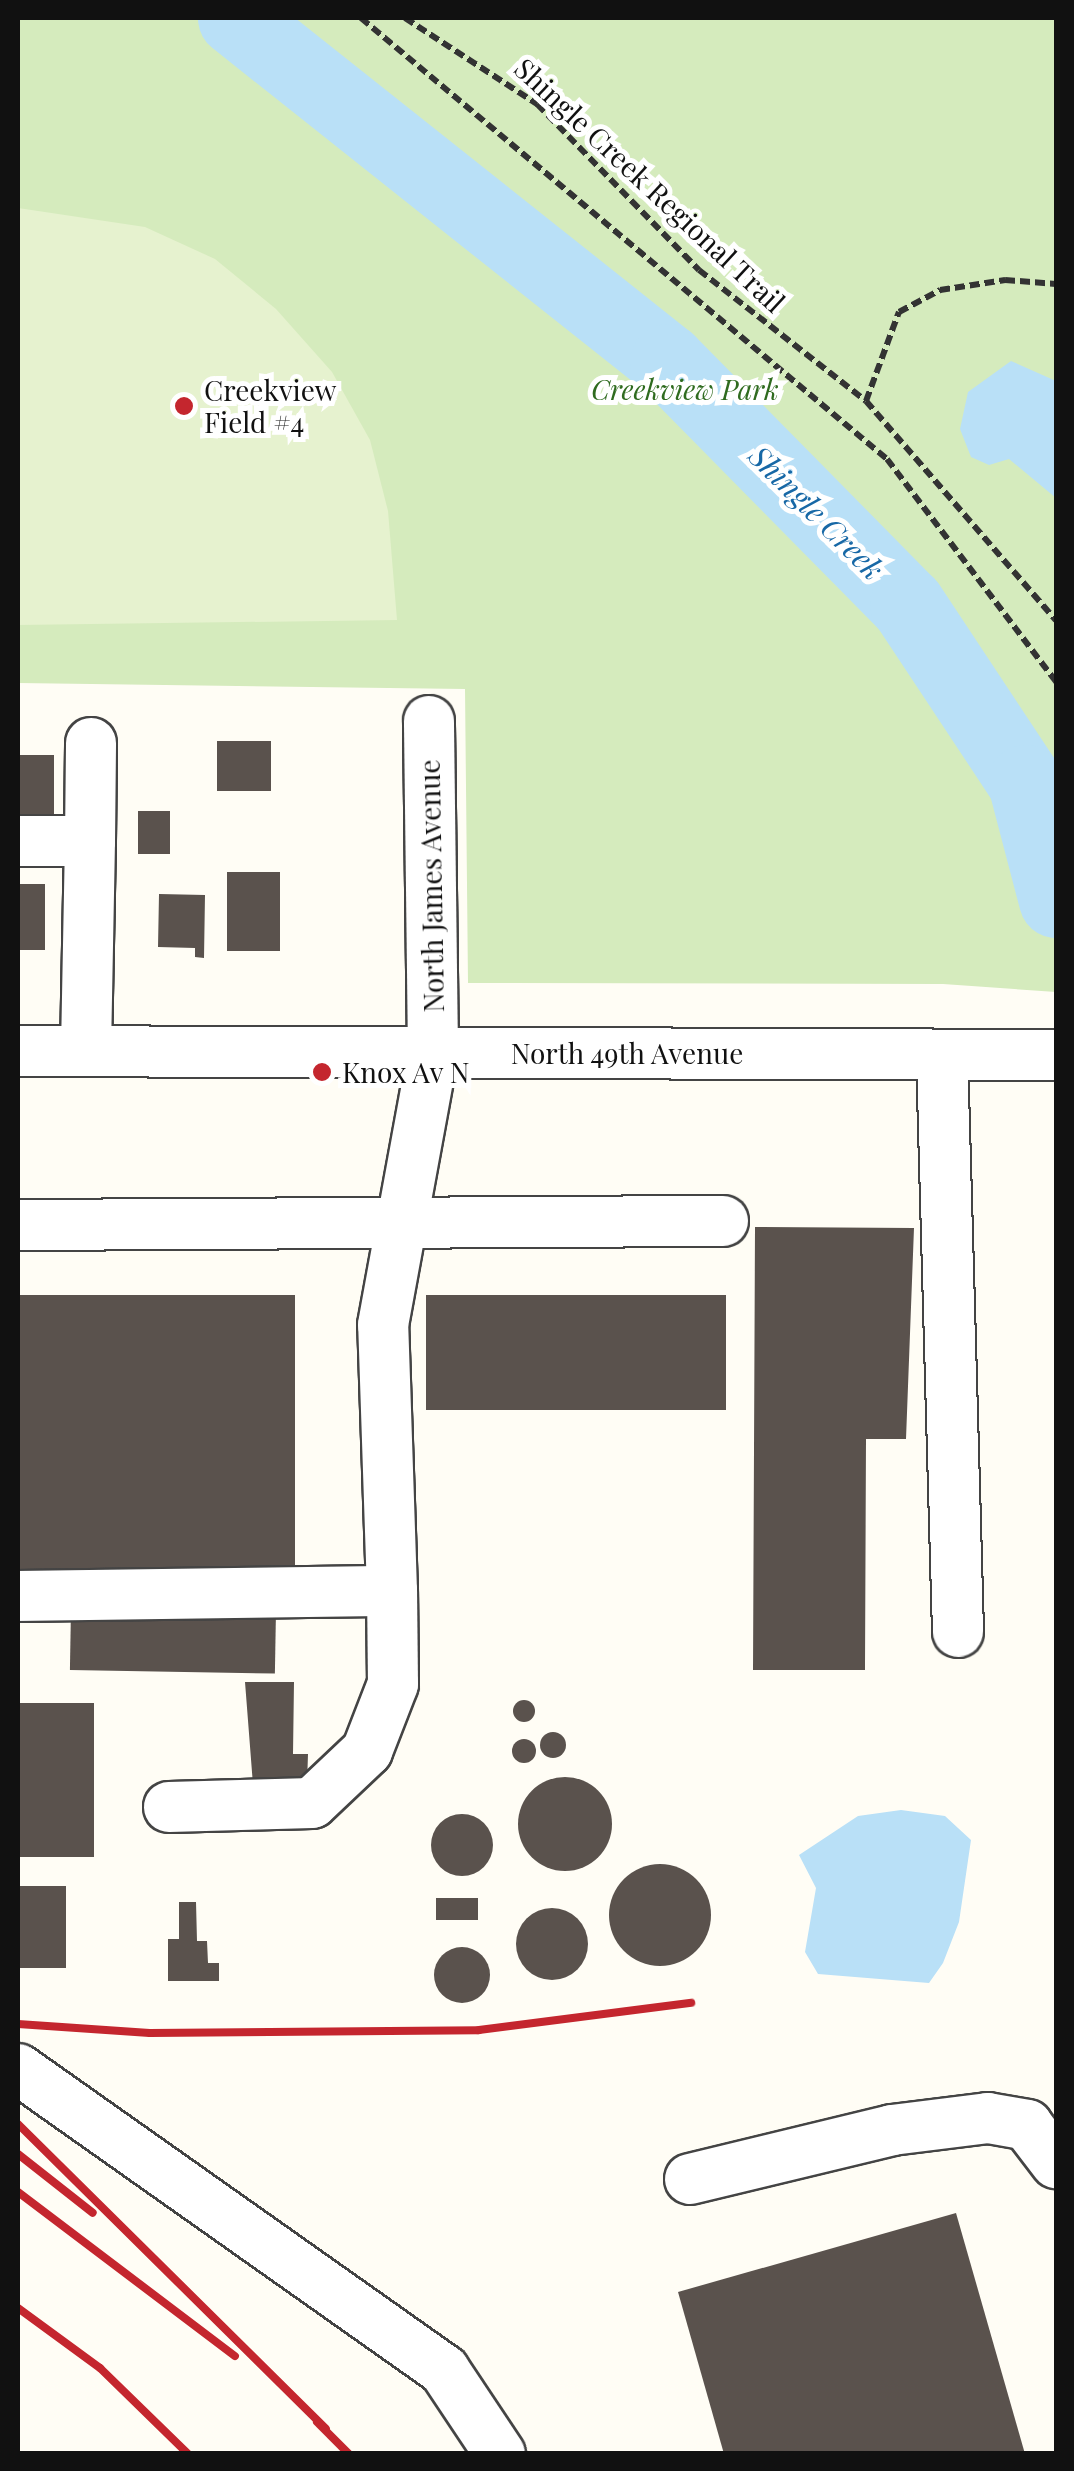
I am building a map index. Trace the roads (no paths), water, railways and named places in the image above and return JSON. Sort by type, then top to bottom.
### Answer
[{"type":"street","name":"North James Avenue","points":[[169,1808],[312,1803],[367,1751],[393,1684],[383,1324],[406,1223],[433,1052],[429,720]]},
{"type":"street","points":[[86,1051],[91,743]]},
{"type":"street","points":[[18,841],[90,841]]},
{"type":"street","name":"North 49th Avenue","points":[[18,1051],[1056,1055]]},
{"type":"street","points":[[942,1055],[958,1632]]},
{"type":"street","points":[[18,1224],[722,1221]]},
{"type":"street","points":[[18,1596],[392,1590]]},
{"type":"street","points":[[18,2068],[444,2370],[500,2454]]},
{"type":"street","points":[[690,2179],[853,2138],[988,2118],[1027,2125],[1056,2163]]},
{"type":"water","points":[[1011,361],[1056,381],[1056,498],[1009,459],[989,465],[971,457],[960,429],[968,392]]},
{"type":"water","points":[[901,1810],[945,1816],[971,1840],[959,1922],[943,1963],[929,1983],[818,1974],[805,1952],[816,1888],[799,1855],[858,1816]]},
{"type":"waterway","name":"Shingle Creek","points":[[235,18],[667,361],[907,604],[1025,782],[1056,900]]},
{"type":"railway","points":[[18,2024],[150,2033],[479,2030],[691,2003]]},
{"type":"railway","points":[[18,2124],[326,2429]]},
{"type":"railway","points":[[18,2154],[93,2213]]},
{"type":"railway","points":[[18,2192],[235,2356]]},
{"type":"railway","points":[[18,2308],[100,2368],[188,2454]]},
{"type":"railway","points":[[317,2422],[349,2454]]},
{"type":"place","name":"Creekview Field #4","points":[[184,406]]},
{"type":"place","name":"Knox Av N","points":[[322,1072]]},
{"type":"park label","name":"Creekview Park","points":[[685,389]]}]
